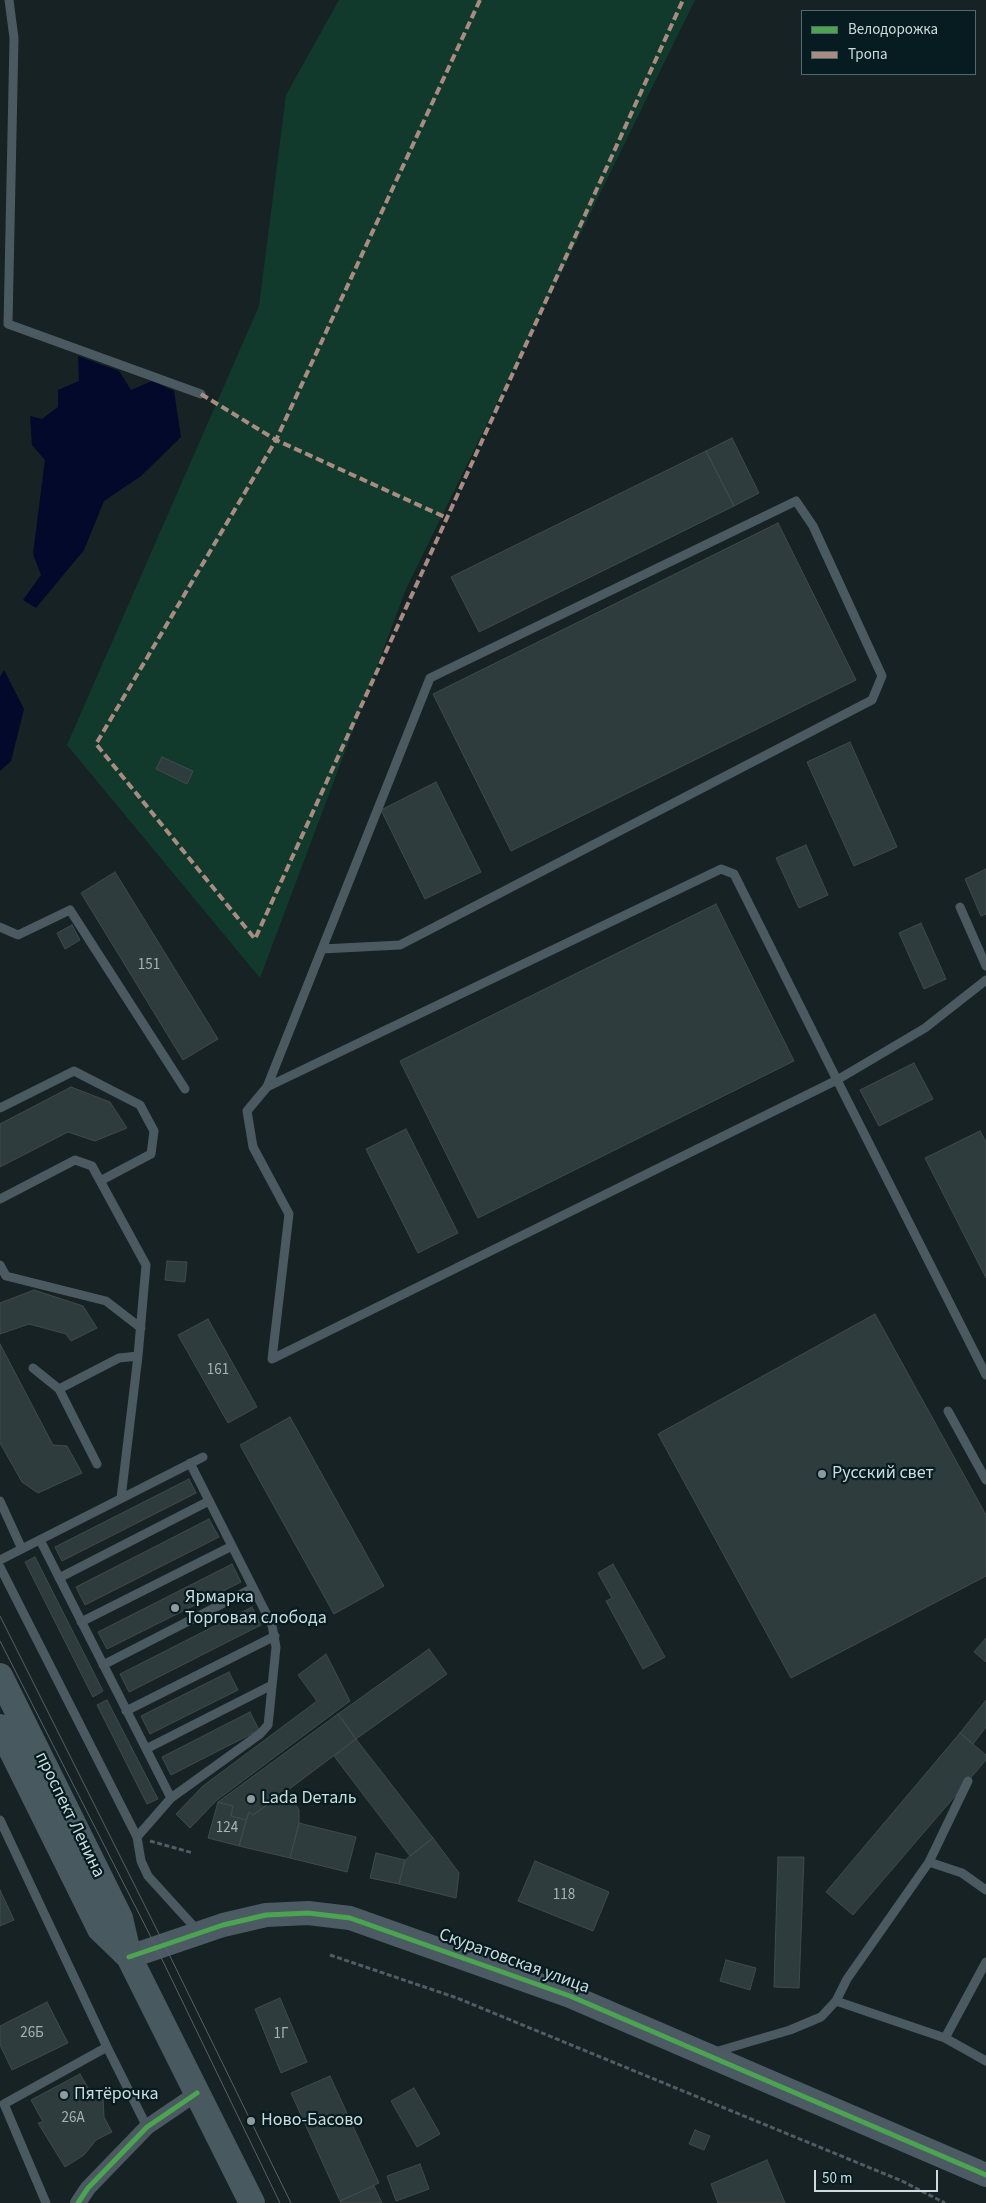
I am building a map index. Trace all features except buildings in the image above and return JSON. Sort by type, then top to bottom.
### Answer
[{"type":"main road","name":"проспект Ленина","points":[[0,1676],[120,1918],[128,1957],[252,2203]]},
{"type":"main road","name":"проспект Ленина","points":[[0,1727],[100,1929],[128,1957]]},
{"type":"street","name":"Скуратовская улица","points":[[128,1957],[200,1933],[266,1915],[308,1913],[350,1918],[570,1996],[986,2176]]},
{"type":"street","points":[[78,2203],[88,2188],[147,2127],[197,2092]]},
{"type":"lane","points":[[9,0],[14,38],[8,324],[201,394]]},
{"type":"lane","points":[[322,949],[400,944],[872,700],[882,676],[813,526],[796,501],[430,678],[267,1087],[247,1112],[253,1147],[289,1214],[272,1359],[837,1080],[926,1028],[986,980]]},
{"type":"lane","points":[[267,1087],[721,868],[734,874],[986,1375]]},
{"type":"lane","points":[[960,907],[986,966]]},
{"type":"lane","points":[[0,927],[18,935],[70,910],[185,1089]]},
{"type":"lane","points":[[0,1108],[74,1071],[140,1106],[154,1132],[151,1154],[100,1182]]},
{"type":"lane","points":[[0,1199],[75,1160],[92,1166],[146,1265],[138,1356],[121,1498]]},
{"type":"lane","points":[[0,1265],[6,1276],[106,1301],[140,1328]]},
{"type":"lane","points":[[59,1390],[119,1358],[138,1356]]},
{"type":"lane","points":[[32,1368],[59,1390],[97,1464]]},
{"type":"lane","points":[[948,1411],[986,1480]]},
{"type":"lane","points":[[0,1560],[203,1457]]},
{"type":"lane","points":[[137,1837],[171,1798],[265,1730],[269,1716],[275,1636],[272,1626],[190,1463]]},
{"type":"lane","points":[[0,1501],[22,1548]]},
{"type":"lane","points":[[59,1578],[209,1501]]},
{"type":"lane","points":[[40,1540],[171,1798]]},
{"type":"lane","points":[[81,1622],[232,1546]]},
{"type":"lane","points":[[0,1567],[137,1837],[141,1861],[148,1876],[200,1933]]},
{"type":"lane","points":[[103,1664],[254,1588]]},
{"type":"lane","points":[[126,1711],[275,1636]]},
{"type":"lane","points":[[146,1749],[272,1685]]},
{"type":"lane","points":[[707,2055],[790,2030],[821,2017],[836,2001],[851,1972],[929,1862],[968,1781]]},
{"type":"lane","points":[[0,1820],[107,2047],[147,2127]]},
{"type":"lane","points":[[929,1862],[962,1873],[986,1890]]},
{"type":"lane","points":[[945,2038],[986,1962]]},
{"type":"lane","points":[[836,2001],[945,2038],[986,2061]]},
{"type":"lane","points":[[46,2203],[4,2104],[107,2047]]},
{"type":"path","points":[[137,1837],[193,1854]]},
{"type":"path","points":[[330,1955],[457,1998],[902,2182],[945,2203]]},
{"type":"green space","points":[[339,0],[695,0],[406,589],[260,978],[67,745],[259,306],[286,95]]},
{"type":"water","points":[[78,356],[119,371],[131,390],[152,381],[174,391],[181,437],[141,476],[104,501],[84,550],[36,608],[23,600],[41,575],[33,554],[45,460],[32,445],[30,416],[42,419],[58,407],[58,390],[79,381]]},
{"type":"water","points":[[4,670],[24,709],[11,761],[0,771],[0,677]]},
{"type":"tram line","points":[[0,1616],[291,2203]]},
{"type":"tram line","points":[[0,1641],[156,1947],[280,2203]]},
{"type":"marked path","points":[[480,0],[276,440],[96,744],[255,939],[683,0]]},
{"type":"marked path","points":[[201,394],[276,440],[447,518]]},
{"type":"cycle path","points":[[129,1957],[223,1925],[266,1915],[308,1913],[350,1918],[570,1996],[986,2175]]},
{"type":"cycle path","points":[[78,2203],[88,2188],[147,2127],[197,2093]]},
{"type":"place","name":"Русский свет","points":[[822,1474]]},
{"type":"place","name":"Ярмарка Торговая слобода","points":[[175,1608]]},
{"type":"place","name":"Lada Dеталь","points":[[251,1799]]},
{"type":"place","name":"Пятёрочка","points":[[64,2095]]},
{"type":"place","name":"Ново-Басово","points":[[251,2121]]}]
